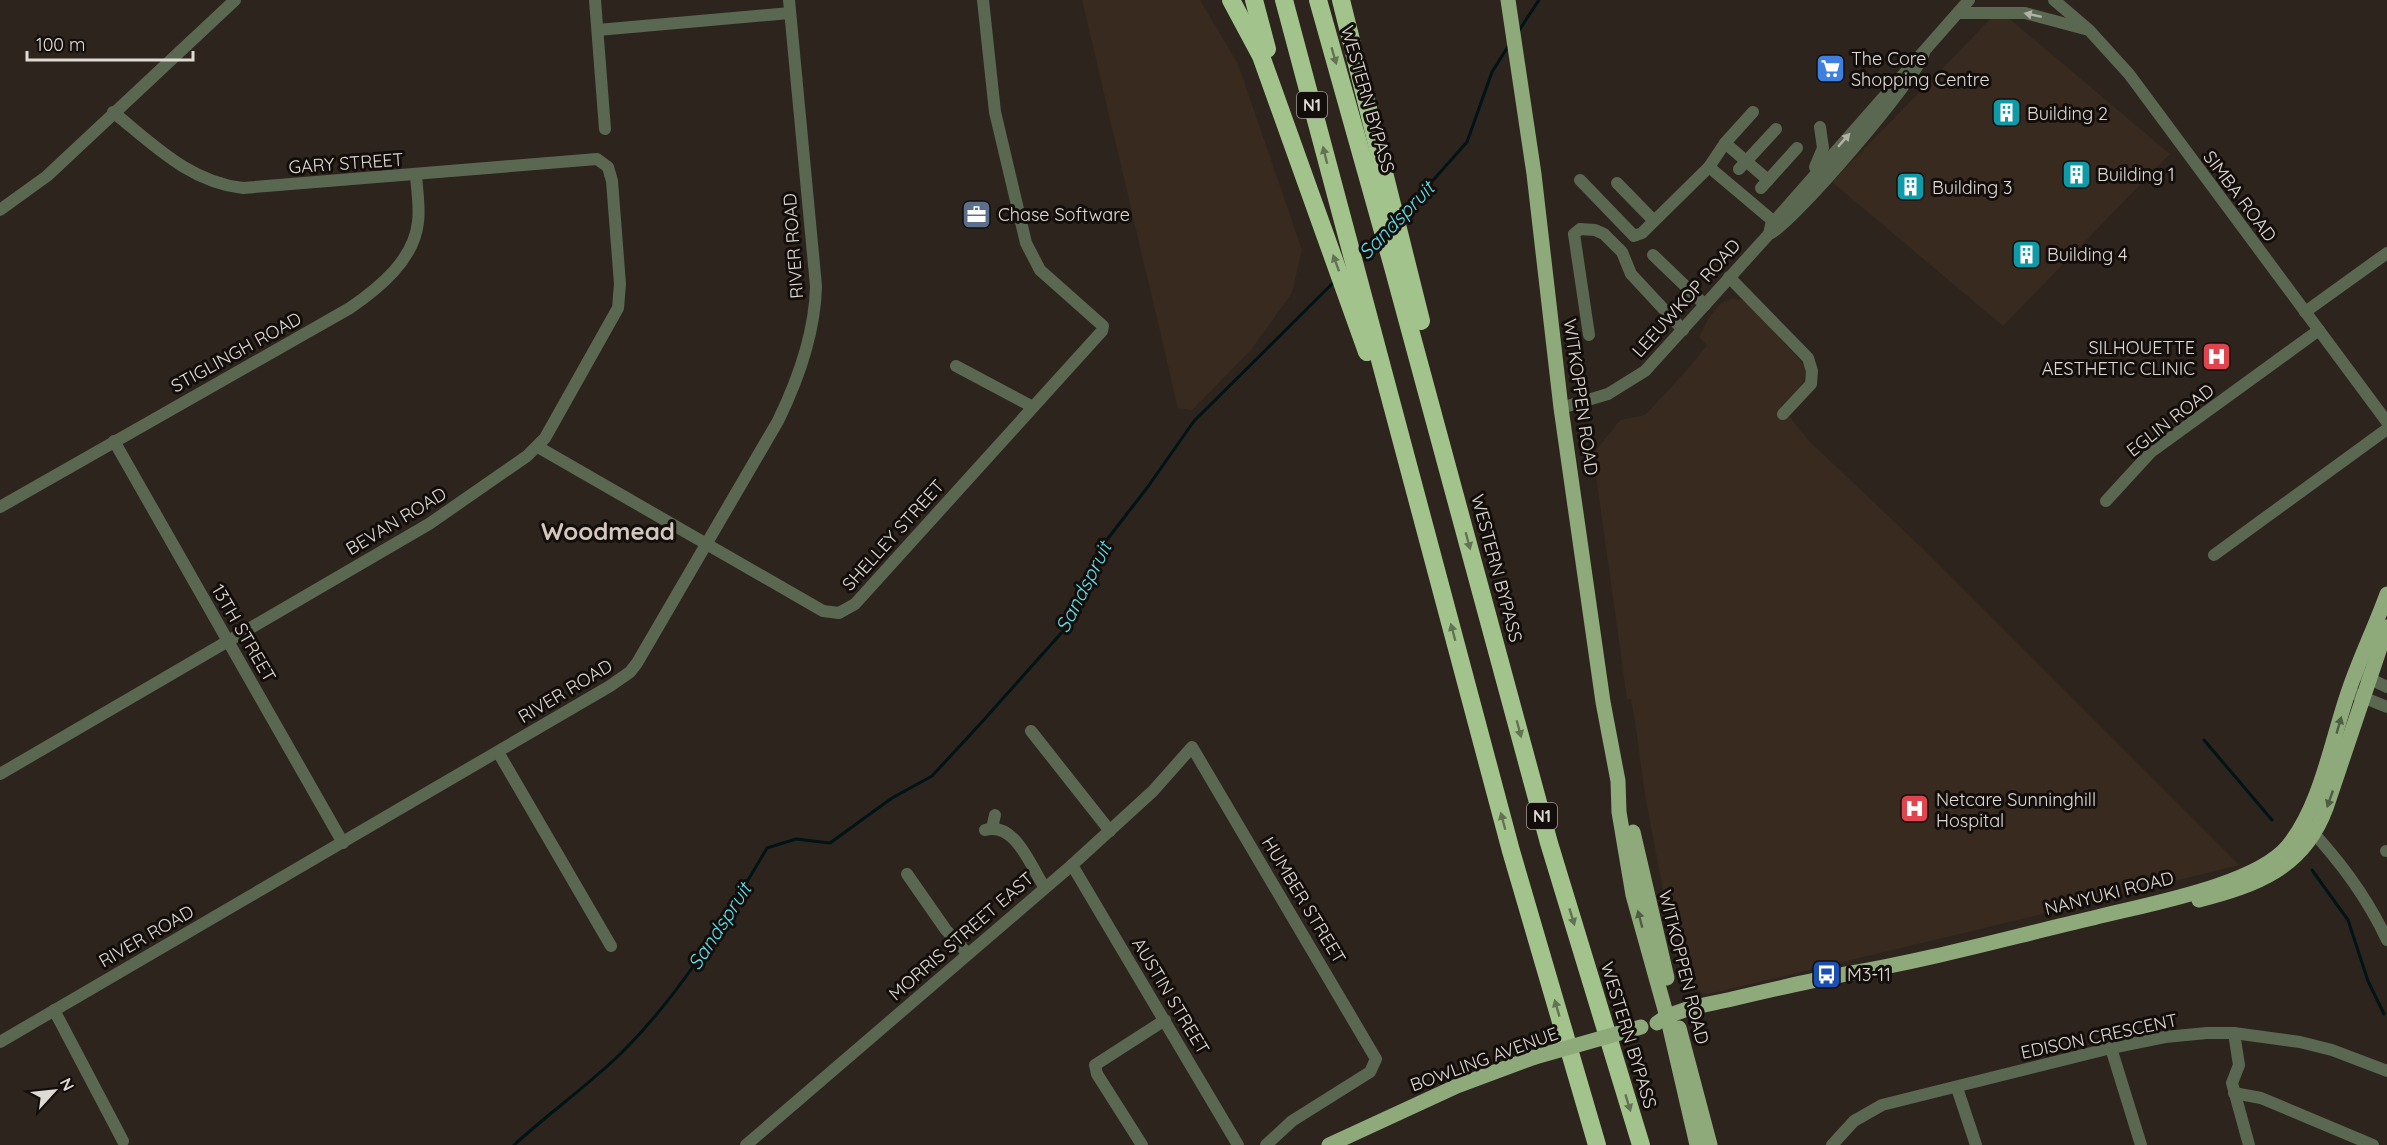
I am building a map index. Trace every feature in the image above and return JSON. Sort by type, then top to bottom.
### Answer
[{"type":"highway","points":[[1231,0],[1261,56],[1320,220],[1357,300]]},
{"type":"highway","points":[[1254,0],[1290,135]]},
{"type":"highway","name":"N1","points":[[1284,0],[1339,211],[1357,300],[1414,487],[1511,851],[1597,1145]]},
{"type":"highway","name":"WESTERN BYPASS","points":[[1318,0],[1378,181],[1443,409],[1453,484],[1549,843],[1641,1145]]},
{"type":"highway","points":[[1341,0],[1378,181]]},
{"type":"main road","name":"WITKOPPEN ROAD","points":[[1508,0],[1520,75],[1561,408],[1604,702],[1621,799],[1619,812],[1634,895],[1669,1020],[1710,1145]]},
{"type":"main road","name":"NANYUKI ROAD","points":[[2363,675],[2387,594]]},
{"type":"main road","name":"NANYUKI ROAD","points":[[1669,1020],[1811,980],[1931,957],[2199,890],[2244,875],[2269,862],[2288,847],[2303,822],[2363,675],[2387,627]]},
{"type":"main road","name":"NANYUKI ROAD","points":[[1669,1020],[1996,951],[2225,893],[2255,883],[2279,870],[2315,834],[2326,808],[2355,694]]},
{"type":"main road","name":"WITKOPPEN ROAD","points":[[1669,1020],[1697,1145]]},
{"type":"main road","name":"BOWLING AVENUE","points":[[1329,1145],[1436,1095],[1535,1057],[1669,1020]]},
{"type":"street","points":[[0,210],[47,176],[235,0]]},
{"type":"street","points":[[595,0],[605,129]]},
{"type":"street","name":"SHELLEY STREET","points":[[538,447],[706,546],[823,611],[839,613],[855,604],[1102,331],[1103,326],[1040,270],[1026,243],[994,112],[983,0]]},
{"type":"street","name":"LEEUWKOP ROAD","points":[[1777,224],[1792,200],[1969,0]]},
{"type":"street","name":"SIMBA ROAD","points":[[2054,0],[2089,30],[2129,74],[2387,422]]},
{"type":"street","points":[[598,30],[789,6]]},
{"type":"street","name":"RIVER ROAD","points":[[0,1041],[498,752],[630,672],[706,546],[788,401],[814,319],[816,286],[789,6]]},
{"type":"street","points":[[1958,12],[2025,13],[2089,30]]},
{"type":"street","name":"LEEUWKOP ROAD","points":[[1561,408],[1621,388],[1645,371],[1777,224],[1891,104],[1920,65],[1924,53]]},
{"type":"street","name":"GARY STREET","points":[[113,112],[184,168],[198,176],[231,186],[256,188],[416,176],[590,158],[603,162]]},
{"type":"street","points":[[1580,180],[1630,234],[1640,235],[1709,167],[1725,143],[1752,112]]},
{"type":"street","points":[[1792,200],[1822,154],[1820,127]]},
{"type":"street","points":[[1742,165],[1776,129]]},
{"type":"street","points":[[1725,143],[1742,165],[1764,184],[1797,148]]},
{"type":"street","name":"BEVAN ROAD","points":[[0,774],[429,524],[538,447],[618,308],[620,284],[612,181],[603,162]]},
{"type":"street","points":[[1709,167],[1777,224]]},
{"type":"street","name":"STIGLINGH ROAD","points":[[0,507],[350,308],[374,291],[402,261],[414,239],[419,212],[416,176]]},
{"type":"street","points":[[1617,183],[1654,221]]},
{"type":"street","points":[[1589,335],[1575,234],[1580,229],[1595,230],[1604,234],[1622,252],[1631,274],[1683,330]]},
{"type":"street","points":[[2306,312],[2387,252]]},
{"type":"street","points":[[1653,255],[1705,305]]},
{"type":"street","points":[[1729,277],[1808,358],[1811,364],[1813,377],[1809,389],[1783,414]]},
{"type":"street","name":"EGLIN ROAD","points":[[2106,501],[2162,444],[2319,330]]},
{"type":"street","points":[[956,366],[1033,407]]},
{"type":"street","points":[[2214,555],[2387,429]]},
{"type":"street","name":"13TH STREET","points":[[114,441],[342,843]]},
{"type":"street","points":[[2363,675],[2387,687]]},
{"type":"street","points":[[2355,694],[2387,707]]},
{"type":"street","points":[[1031,731],[1110,831]]},
{"type":"street","name":"MORRIS STREET EAST","points":[[746,1145],[1072,865],[1153,791],[1192,747]]},
{"type":"street","name":"HUMBER STREET","points":[[1192,747],[1372,1049],[1376,1064],[1371,1072],[1292,1121],[1266,1145]]},
{"type":"street","points":[[498,752],[611,946]]},
{"type":"street","points":[[2303,822],[2350,874],[2375,914],[2387,940]]},
{"type":"street","points":[[991,824],[1012,836],[1045,888]]},
{"type":"street","name":"AUSTIN STREET","points":[[1072,865],[1238,1145]]},
{"type":"street","points":[[907,874],[946,930],[968,954]]},
{"type":"street","points":[[54,1010],[123,1141]]},
{"type":"street","points":[[1142,1145],[1097,1074],[1095,1065],[1165,1020]]},
{"type":"street","points":[[2234,1033],[2239,1065],[2232,1078],[2234,1093],[2249,1145]]},
{"type":"street","name":"EDISON CRESCENT","points":[[1833,1145],[1854,1121],[1882,1105],[2165,1036],[2234,1033],[2300,1042],[2332,1050],[2387,1070]]},
{"type":"street","points":[[2111,1048],[2141,1145]]},
{"type":"street","points":[[1957,1088],[1976,1145]]},
{"type":"street","points":[[2234,1093],[2262,1098],[2373,1145]]},
{"type":"shaded area","points":[[1082,0],[1200,0],[1238,64],[1302,250],[1292,293],[1251,350],[1192,410],[1178,408]]},
{"type":"shaded area","points":[[1999,10],[2170,154],[2003,326],[1832,182]]},
{"type":"shaded area","points":[[1731,299],[1742,300],[1750,306],[1806,367],[1806,376],[1800,387],[1781,406],[1808,440],[1920,546],[2239,865],[2103,899],[2082,901],[2074,906],[2022,919],[1709,994],[1702,993],[1679,975],[1645,795],[1631,699],[1627,699],[1593,454],[1620,420],[1645,415],[1686,371],[1707,345],[1699,337],[1708,319],[1721,303]]},
{"type":"waterway","name":"Sandspruit","points":[[1518,32],[1539,0]]},
{"type":"waterway","name":"Sandspruit","points":[[1403,214],[1467,142],[1492,72],[1509,45]]},
{"type":"waterway","name":"Sandspruit","points":[[1360,257],[1379,238]]},
{"type":"waterway","name":"Sandspruit","points":[[514,1145],[615,1059],[660,1011],[716,932],[767,848],[796,839],[830,843],[892,798],[932,776],[1064,630],[1099,550],[1147,488],[1194,421],[1334,282]]},
{"type":"waterway","points":[[2204,740],[2272,820]]},
{"type":"waterway","points":[[2312,870],[2348,920],[2368,981],[2384,1014]]},
{"type":"place","name":"The Core Shopping Centre","points":[[1830,68]]},
{"type":"place","name":"Building 2","points":[[2006,113]]},
{"type":"place","name":"Building 1","points":[[2076,174]]},
{"type":"place","name":"Building 3","points":[[1911,187]]},
{"type":"place","name":"Chase Software","points":[[977,214]]},
{"type":"place","name":"Building 4","points":[[2026,254]]},
{"type":"place","name":"SILHOUETTE AESTHETIC CLINIC","points":[[2216,357]]},
{"type":"place","name":"Netcare Sunninghill Hospital","points":[[1915,809]]},
{"type":"place","name":"M3-11","points":[[1826,974]]},
{"type":"district","name":"Woodmead","points":[[608,531]]}]
